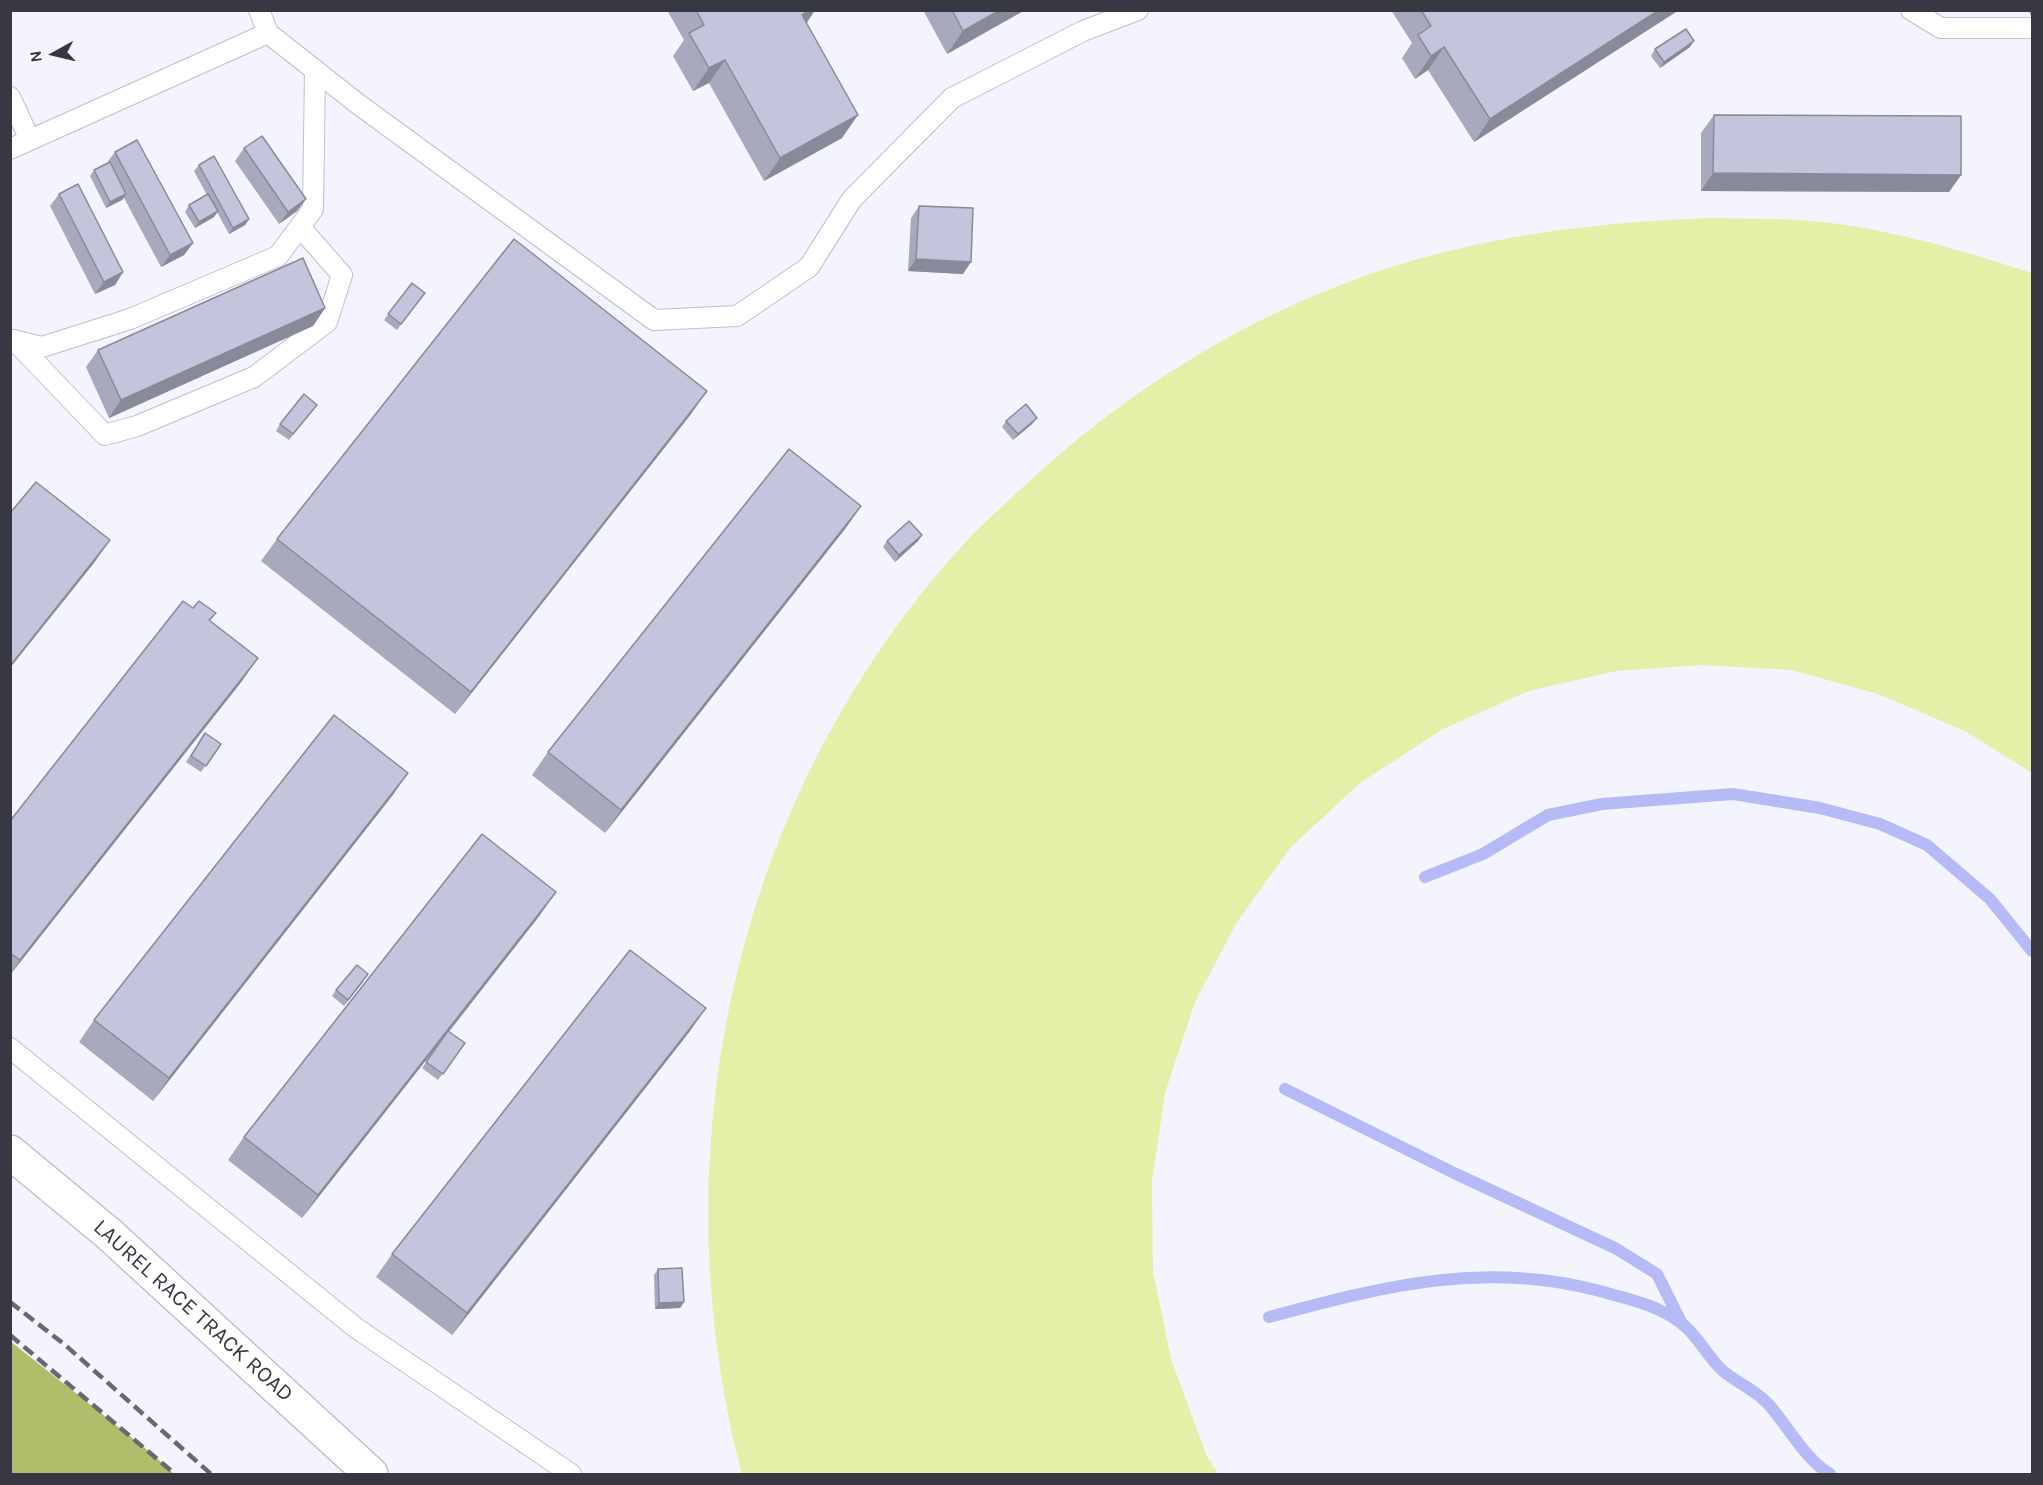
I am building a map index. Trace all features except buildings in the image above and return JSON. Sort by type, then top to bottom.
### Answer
[{"type":"street","name":"LAUREL RACE TRACK ROAD","points":[[10,1152],[109,1234],[371,1474]]},
{"type":"lane","points":[[259,10],[268,33],[367,111],[654,320],[737,316],[809,267],[852,199],[952,98],[1083,31],[1138,10]]},
{"type":"lane","points":[[1911,10],[1941,28],[2032,28]]},
{"type":"lane","points":[[10,149],[268,33]]},
{"type":"lane","points":[[12,340],[42,347],[130,319],[278,256],[313,209],[315,70]]},
{"type":"lane","points":[[10,97],[30,140]]},
{"type":"lane","points":[[12,340],[105,435],[137,426],[254,377],[327,322],[342,275],[300,227]]},
{"type":"lane","points":[[10,1048],[356,1328],[571,1474]]},
{"type":"green space","points":[[1712,218],[1799,220],[1859,227],[1917,239],[2032,273],[2032,773],[1965,731],[1878,694],[1792,670],[1701,665],[1616,671],[1529,691],[1443,729],[1360,783],[1290,848],[1237,922],[1195,1002],[1165,1093],[1152,1181],[1153,1271],[1171,1359],[1206,1454],[1218,1474],[742,1474],[718,1356],[709,1236],[713,1117],[731,999],[763,884],[808,774],[867,669],[939,572],[1016,493],[1115,410],[1192,358],[1274,314],[1359,278],[1445,252],[1489,242],[1622,223]]},
{"type":"green space","points":[[10,1341],[150,1452],[174,1474],[11,1474]]},
{"type":"waterway","points":[[1425,877],[1483,854],[1548,815],[1602,804],[1733,794],[1820,808],[1880,824],[1927,845],[1990,899],[2032,951]]},
{"type":"waterway","points":[[1285,1089],[1454,1173],[1615,1248],[1657,1274],[1681,1322]]},
{"type":"waterway","points":[[1269,1317],[1398,1286],[1483,1277],[1525,1278],[1569,1284],[1623,1297],[1658,1309],[1687,1328],[1723,1371],[1765,1401],[1805,1452],[1830,1474]]},
{"type":"railway","points":[[10,1302],[64,1344],[211,1474]]},
{"type":"railway","points":[[10,1335],[175,1474]]}]
